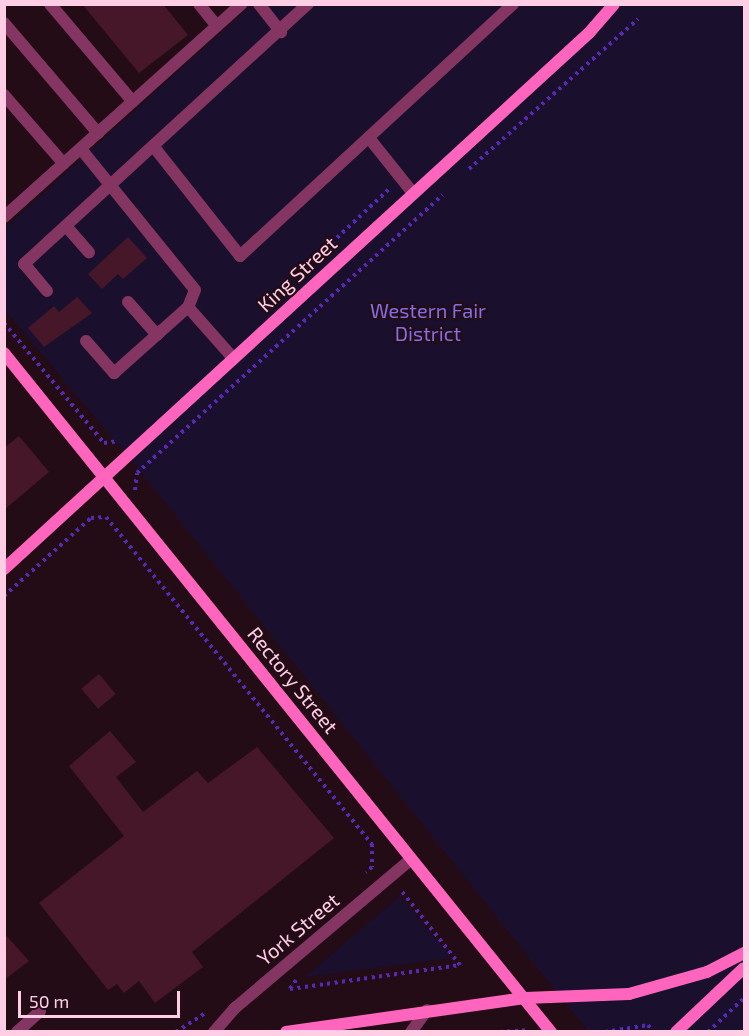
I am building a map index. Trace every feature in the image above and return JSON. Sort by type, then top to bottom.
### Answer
[{"type":"street","points":[[50,4],[133,102]]},
{"type":"street","points":[[199,4],[217,26]]},
{"type":"street","points":[[4,217],[241,4]]},
{"type":"street","points":[[259,4],[281,32]]},
{"type":"street","points":[[47,291],[24,264],[281,32],[308,4]]},
{"type":"street","points":[[154,147],[240,256],[513,4]]},
{"type":"street","name":"King Street","points":[[4,569],[590,33],[614,4]]},
{"type":"street","points":[[4,23],[98,133]]},
{"type":"street","points":[[4,95],[9,110],[64,164]]},
{"type":"street","points":[[369,138],[413,193]]},
{"type":"street","points":[[81,149],[195,290],[188,307],[114,373],[86,341]]},
{"type":"street","points":[[66,226],[89,252]]},
{"type":"street","points":[[128,302],[157,335]]},
{"type":"street","points":[[188,307],[234,359]]},
{"type":"street","name":"Rectory Street","points":[[4,353],[410,860],[551,1032]]},
{"type":"street","name":"York Street","points":[[214,1032],[235,1008],[410,860]]},
{"type":"street","points":[[286,1032],[348,1027],[427,1010],[525,998],[629,993],[707,972],[744,953]]},
{"type":"street","points":[[675,1032],[744,968]]},
{"type":"street","points":[[411,1032],[427,1010]]},
{"type":"street","points":[[17,1032],[40,1011]]},
{"type":"path","points":[[469,169],[638,20]]},
{"type":"path","points":[[142,498],[134,489],[137,473],[442,195]]},
{"type":"path","points":[[4,596],[91,518],[106,517],[372,844],[372,867],[364,874]]},
{"type":"path","points":[[391,896],[419,871]]},
{"type":"path","points":[[297,978],[290,989],[460,965],[400,889]]},
{"type":"path","points":[[708,1032],[744,998]]},
{"type":"path","points":[[605,1032],[648,1025],[653,1032]]},
{"type":"green space","name":"Western Fair District","points":[[251,5],[744,5],[744,1031],[588,1031],[149,482],[5,310],[5,228]]},
{"type":"green space","points":[[400,896],[452,958],[305,977]]},
{"type":"building","points":[[82,4],[163,4],[188,35],[139,73]]},
{"type":"building","points":[[128,237],[147,258],[123,279],[118,274],[102,289],[88,274]]},
{"type":"building","points":[[77,297],[92,313],[44,347],[28,328],[54,306],[59,312]]},
{"type":"building","points":[[19,436],[49,472],[4,510],[4,448]]},
{"type":"building","points":[[99,674],[116,694],[98,709],[81,689]]},
{"type":"building","points":[[110,731],[136,762],[116,777],[143,812],[197,771],[208,783],[257,747],[334,838],[192,952],[203,967],[155,1003],[139,981],[124,993],[117,984],[108,990],[39,903],[124,836],[69,766]]},
{"type":"building","points":[[4,933],[29,961],[4,980]]}]
